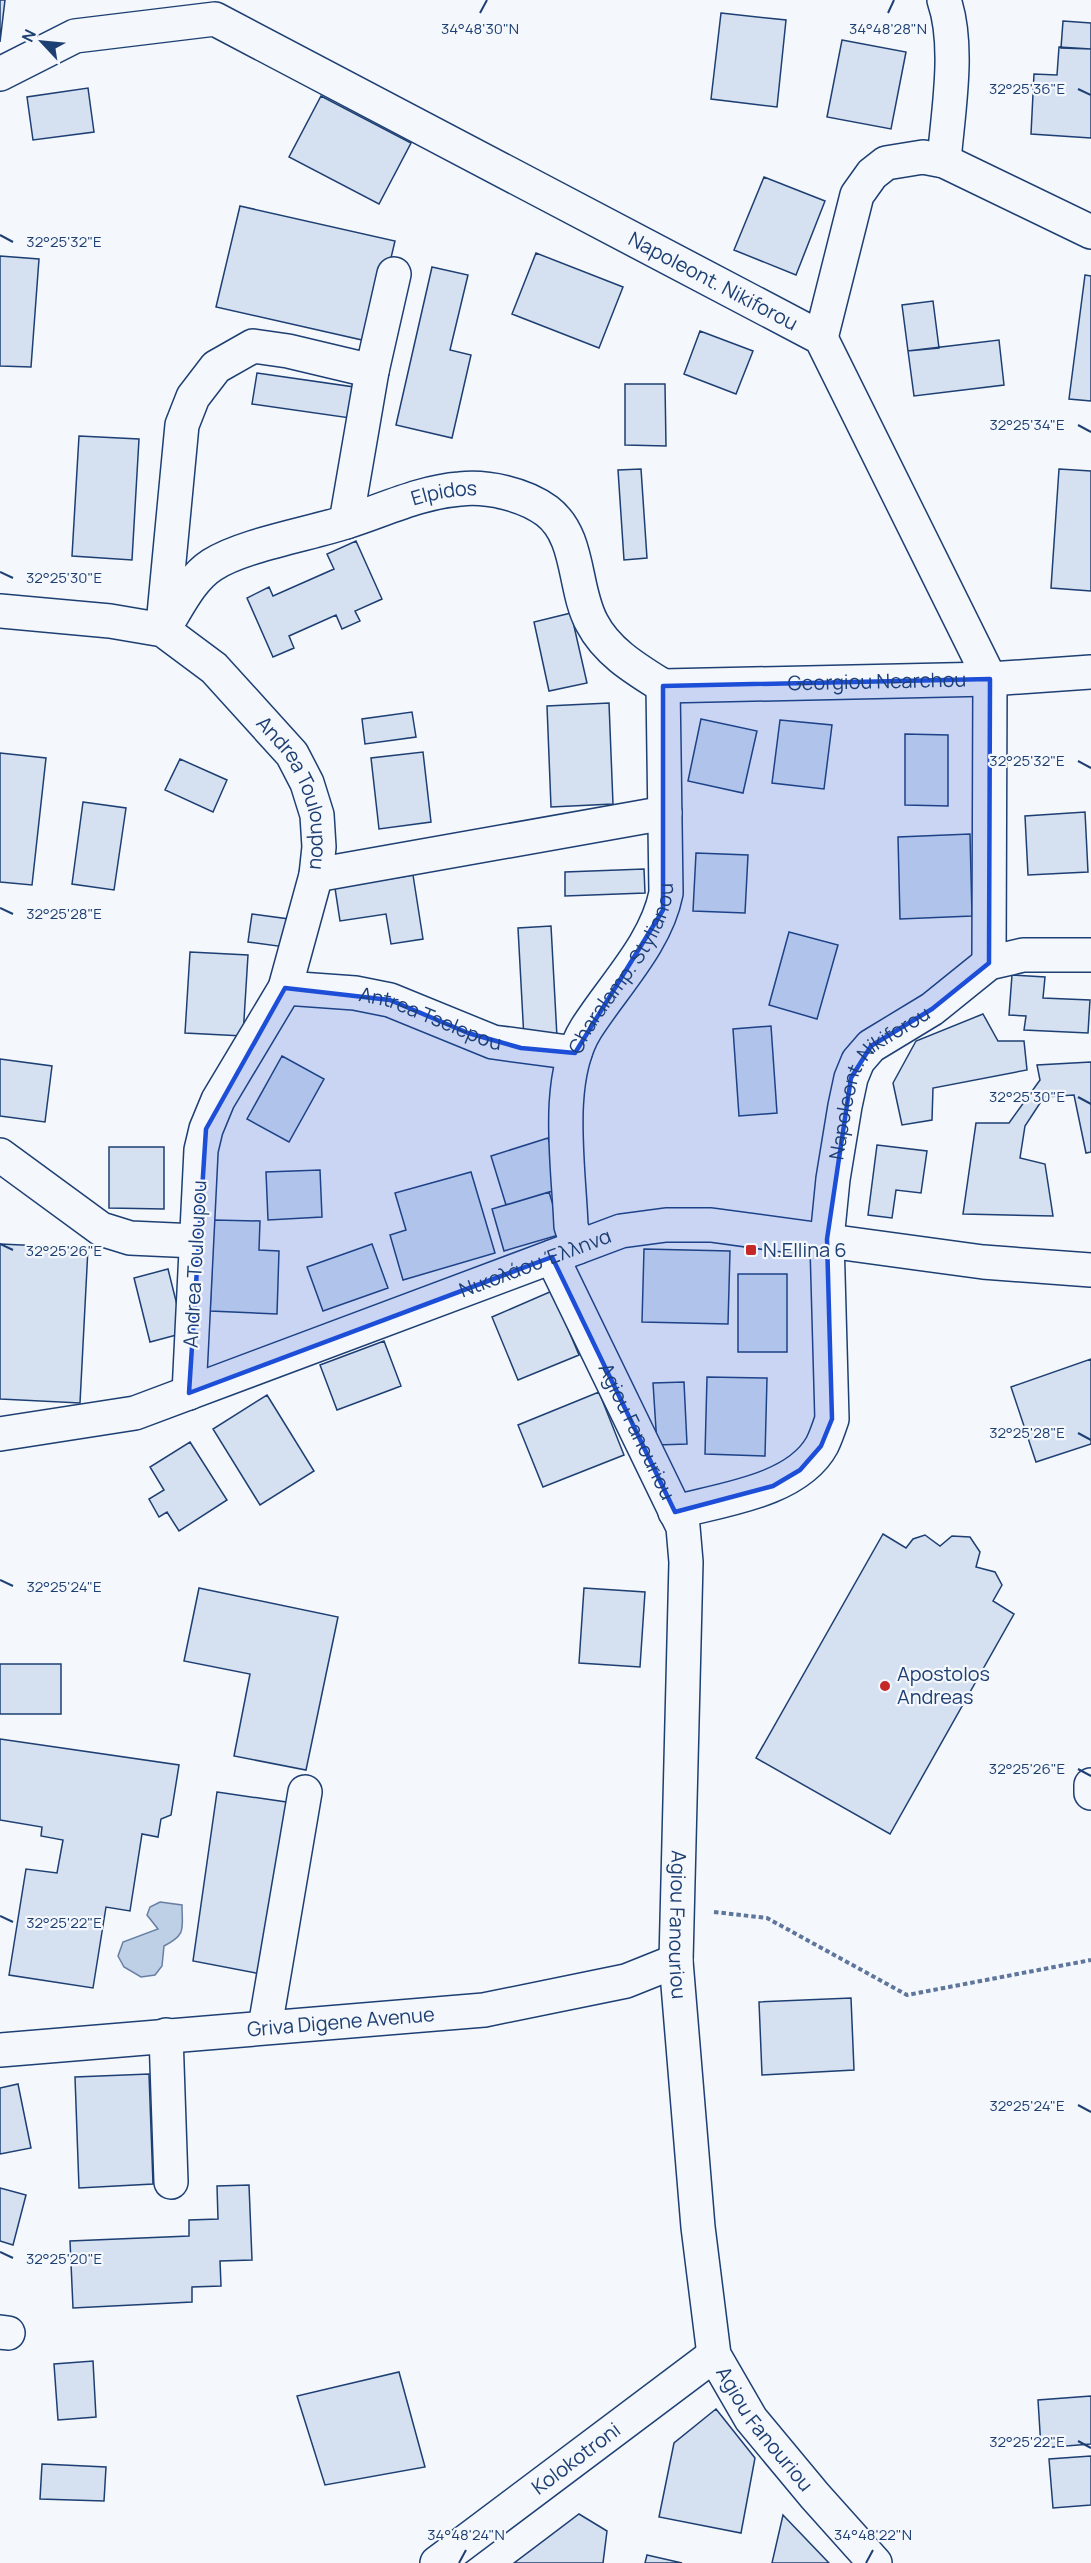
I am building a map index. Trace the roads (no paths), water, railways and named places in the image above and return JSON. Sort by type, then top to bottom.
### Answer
[{"type":"street","points":[[944,0],[949,14],[951,63],[944,161]]},
{"type":"street","name":"Napoleont. Nikiforou","points":[[0,74],[75,36],[215,19],[821,338]]},
{"type":"street","points":[[989,963],[990,679],[821,338],[857,195],[872,174],[886,163],[923,157],[944,161],[1091,232]]},
{"type":"street","points":[[346,522],[372,371],[394,274]]},
{"type":"street","points":[[163,630],[182,424],[193,396],[216,367],[253,346],[288,351],[372,371]]},
{"type":"street","name":"Elpidos","points":[[163,630],[198,577],[227,557],[346,522],[432,493],[462,488],[492,490],[521,498],[546,511],[561,526],[567,539],[583,602],[592,624],[611,649],[663,686]]},
{"type":"street","name":"Andrea Touloupou","points":[[0,610],[110,621],[163,630],[214,668],[292,754],[307,783],[316,815],[319,847],[316,875],[285,988],[218,1100],[206,1129],[201,1150],[189,1394]]},
{"type":"street","name":"Georgiou Nearchou","points":[[663,686],[990,679],[1091,672]]},
{"type":"street","name":"Charalamp. Stylianou","points":[[565,1252],[571,1226],[566,1095],[575,1053],[585,1030],[653,930],[663,910],[666,893],[663,686]]},
{"type":"street","points":[[316,875],[665,813]]},
{"type":"street","name":"Napoleont. Nikiforou","points":[[675,1512],[773,1486],[800,1470],[821,1446],[832,1419],[827,1239],[833,1179],[845,1106],[851,1078],[858,1061],[871,1046],[932,1009],[989,963],[1023,956],[1091,955]]},
{"type":"street","name":"Antrea Tselepou","points":[[285,988],[355,993],[390,1000],[493,1042],[521,1048],[575,1053]]},
{"type":"street","points":[[0,1155],[101,1229],[130,1238],[196,1241]]},
{"type":"street","name":"Νικολάου Έλληνα","points":[[3,1440],[135,1413],[621,1231],[666,1225],[711,1225],[827,1239],[982,1262],[1091,1270]]},
{"type":"street","name":"Agiou Fanouriou","points":[[565,1252],[683,1527],[686,1562],[676,1961],[698,2227],[714,2355],[751,2419],[875,2563]]},
{"type":"street","points":[[1091,1785],[1091,1793]]},
{"type":"street","points":[[265,2028],[305,1792]]},
{"type":"street","name":"Griva Digene Avenue","points":[[0,2050],[484,2010],[626,1981],[676,1961]]},
{"type":"street","points":[[166,2035],[171,2182]]},
{"type":"street","name":"Kolokotroni","points":[[437,2563],[714,2355]]},
{"type":"water","points":[[160,1902],[182,1905],[182,1930],[177,1938],[164,1946],[162,1966],[155,1975],[141,1977],[124,1967],[118,1956],[123,1942],[158,1929],[147,1915],[150,1907]]},
{"type":"place","name":"N.Ellina 6","points":[[751,1250]]},
{"type":"place","name":"Apostolos Andreas","points":[[885,1686]]}]
